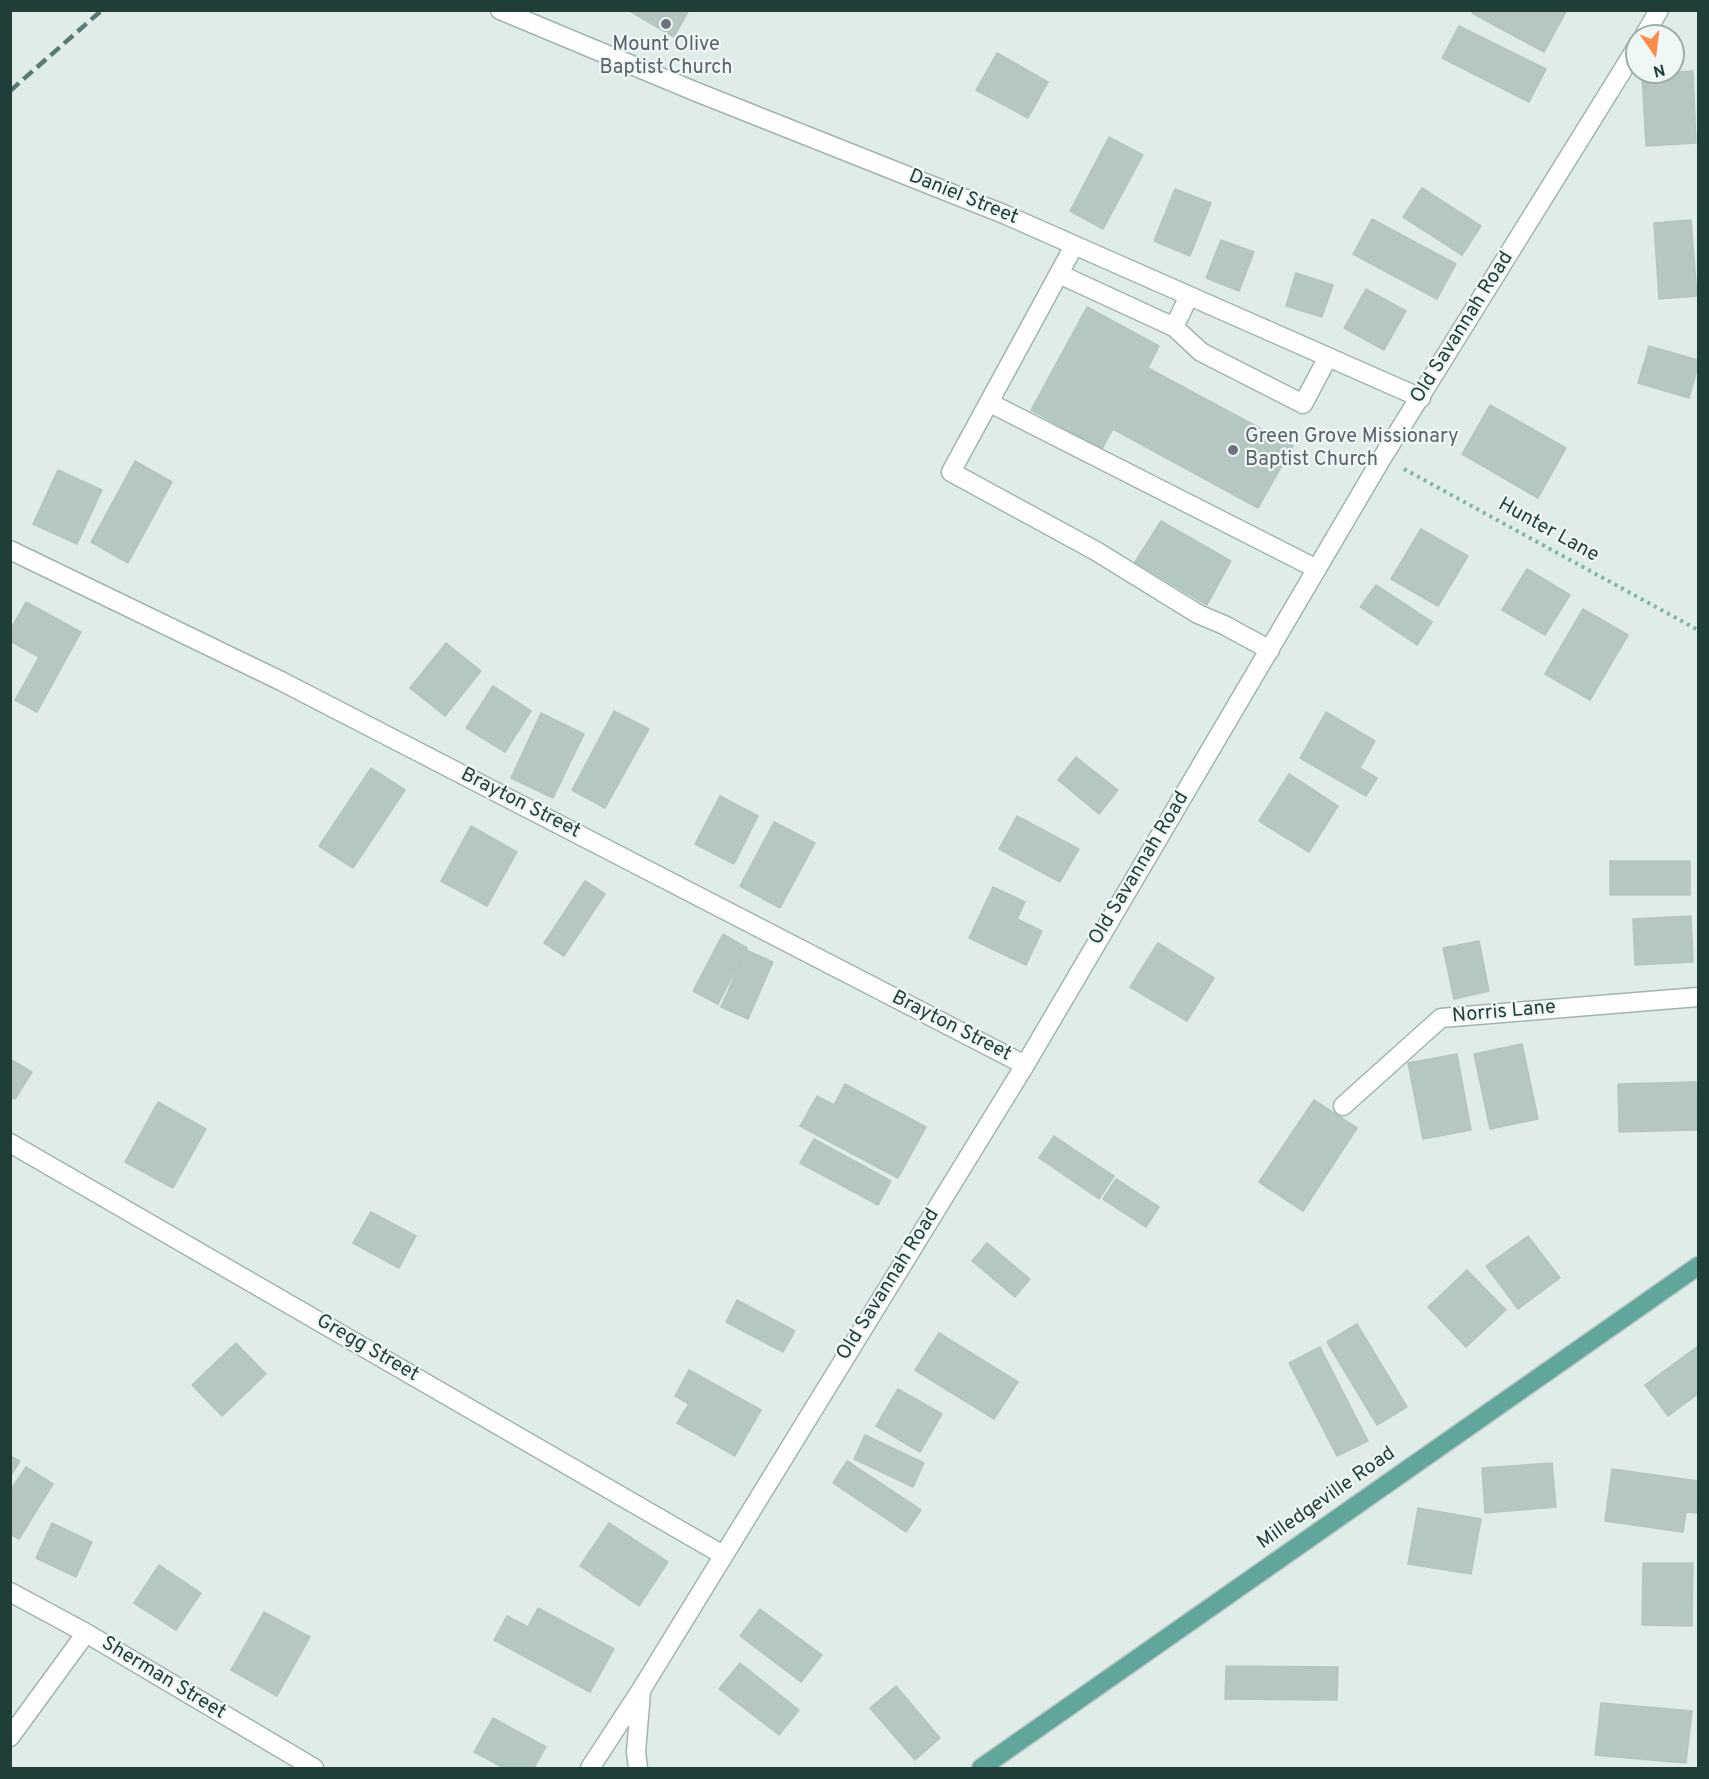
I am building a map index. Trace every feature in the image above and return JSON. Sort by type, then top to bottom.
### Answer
[{"type":"main road","name":"Milledgeville Road","points":[[981,1768],[1698,1266]]},
{"type":"street","name":"Daniel Street","points":[[500,10],[694,91],[1006,215],[1421,398]]},
{"type":"street","points":[[1651,24],[1659,10]]},
{"type":"street","name":"Old Savannah Road","points":[[590,1768],[641,1690],[1025,1065],[1382,458],[1625,66]]},
{"type":"street","points":[[1074,246],[951,472],[1096,551],[1198,614],[1270,650]]},
{"type":"street","points":[[1059,274],[1174,327],[1201,352],[1303,404],[1328,357]]},
{"type":"street","points":[[1174,327],[1189,296]]},
{"type":"street","points":[[990,403],[1317,569]]},
{"type":"street","name":"Brayton Street","points":[[10,550],[281,681],[1025,1065]]},
{"type":"street","name":"Norris Lane","points":[[1343,1106],[1441,1018],[1698,997]]},
{"type":"street","name":"Gregg Street","points":[[10,1143],[723,1555]]},
{"type":"street","name":"Sherman Street","points":[[10,1592],[86,1633],[314,1768]]},
{"type":"street","points":[[10,1737],[86,1633]]},
{"type":"street","name":"Old Savannah Road","points":[[638,1768],[636,1752],[641,1690]]},
{"type":"street","name":"Old Savannah Road","points":[[601,1768],[605,1745]]},
{"type":"path","name":"Hunter Lane","points":[[1382,458],[1698,630]]},
{"type":"building","name":"Mount Olive Baptist Church","points":[[628,10],[689,10],[674,37]]},
{"type":"building","points":[[1473,10],[1567,10],[1544,52],[1472,13]]},
{"type":"building","points":[[1459,26],[1546,69],[1529,102],[1442,58]]},
{"type":"building","points":[[997,53],[1048,82],[1028,118],[976,90]]},
{"type":"building","points":[[1685,71],[1693,71],[1696,143],[1646,146],[1643,84],[1685,84]]},
{"type":"building","points":[[1109,137],[1143,155],[1103,229],[1070,211]]},
{"type":"building","points":[[1422,188],[1481,226],[1462,255],[1403,217]]},
{"type":"building","points":[[1175,189],[1211,203],[1190,256],[1154,241]]},
{"type":"building","points":[[1372,219],[1456,264],[1437,299],[1353,254]]},
{"type":"building","points":[[1691,220],[1697,296],[1659,299],[1654,223]]},
{"type":"building","points":[[1221,240],[1254,252],[1239,291],[1206,278]]},
{"type":"building","points":[[1296,273],[1333,285],[1322,317],[1286,306]]},
{"type":"building","points":[[1366,289],[1406,311],[1384,350],[1344,328]]},
{"type":"building","points":[[1087,307],[1159,346],[1148,368],[1293,446],[1258,508],[1113,429],[1102,449],[1031,410]]},
{"type":"building","points":[[1649,346],[1698,360],[1689,398],[1638,383]]},
{"type":"building","points":[[1490,405],[1566,448],[1538,498],[1462,454]]},
{"type":"building","points":[[135,461],[172,482],[128,563],[91,542]]},
{"type":"building","points":[[58,470],[102,490],[77,544],[33,524]]},
{"type":"building","points":[[1161,521],[1231,561],[1207,605],[1135,562]]},
{"type":"building","points":[[1421,529],[1468,556],[1438,606],[1391,579]]},
{"type":"building","points":[[1527,569],[1570,595],[1545,635],[1502,610]]},
{"type":"building","points":[[1376,585],[1432,622],[1417,645],[1360,607]]},
{"type":"building","points":[[26,602],[81,632],[37,712],[15,700],[39,657],[10,641],[10,630]]},
{"type":"building","points":[[1583,609],[1628,635],[1590,700],[1545,674]]},
{"type":"building","points":[[446,643],[481,671],[445,716],[410,688]]},
{"type":"building","points":[[493,686],[531,711],[505,752],[466,728]]},
{"type":"building","points":[[614,711],[649,729],[605,808],[572,790]]},
{"type":"building","points":[[1326,712],[1375,741],[1360,768],[1377,778],[1366,796],[1300,758]]},
{"type":"building","points":[[541,713],[584,734],[553,798],[511,778]]},
{"type":"building","points":[[1076,757],[1118,790],[1099,814],[1058,780]]},
{"type":"building","points":[[371,768],[405,790],[353,868],[319,846]]},
{"type":"building","points":[[1289,774],[1338,806],[1309,852],[1259,821]]},
{"type":"building","points":[[720,796],[758,816],[734,864],[695,844]]},
{"type":"building","points":[[1017,816],[1079,849],[1060,882],[999,849]]},
{"type":"building","points":[[774,822],[815,843],[780,908],[740,886]]},
{"type":"building","points":[[471,826],[517,852],[487,906],[441,881]]},
{"type":"building","points":[[1610,861],[1690,861],[1690,895],[1610,895]]},
{"type":"building","points":[[585,881],[605,894],[564,956],[544,943]]},
{"type":"building","points":[[993,887],[1025,902],[1017,919],[1042,931],[1026,965],[969,938]]},
{"type":"building","points":[[1691,916],[1693,962],[1635,965],[1633,919]]},
{"type":"building","points":[[723,934],[747,948],[718,1004],[693,991]]},
{"type":"building","points":[[1479,941],[1489,991],[1454,999],[1443,948]]},
{"type":"building","points":[[1158,943],[1214,978],[1187,1021],[1130,987]]},
{"type":"building","points":[[746,950],[773,962],[748,1019],[721,1007]]},
{"type":"building","points":[[1522,1044],[1538,1119],[1490,1129],[1474,1054]]},
{"type":"building","points":[[1457,1054],[1471,1130],[1423,1139],[1408,1063]]},
{"type":"building","points":[[10,1059],[32,1072],[15,1099],[10,1097]]},
{"type":"building","points":[[1696,1082],[1697,1130],[1619,1132],[1618,1084]]},
{"type":"building","points":[[845,1084],[926,1127],[898,1178],[800,1126],[817,1096],[834,1105]]},
{"type":"building","points":[[1314,1100],[1357,1128],[1303,1211],[1259,1182]]},
{"type":"building","points":[[158,1102],[206,1129],[173,1188],[125,1162]]},
{"type":"building","points":[[1054,1136],[1114,1176],[1099,1199],[1039,1158]]},
{"type":"building","points":[[814,1139],[891,1181],[878,1205],[800,1163]]},
{"type":"building","points":[[1116,1179],[1159,1207],[1146,1227],[1103,1199]]},
{"type":"building","points":[[371,1212],[416,1236],[399,1268],[353,1243]]},
{"type":"building","points":[[1528,1236],[1560,1278],[1518,1309],[1486,1266]]},
{"type":"building","points":[[987,1243],[1030,1279],[1015,1297],[972,1261]]},
{"type":"building","points":[[1467,1270],[1506,1310],[1466,1347],[1428,1307]]},
{"type":"building","points":[[737,1300],[795,1331],[783,1352],[726,1322]]},
{"type":"building","points":[[1357,1324],[1407,1407],[1377,1425],[1327,1342]]},
{"type":"building","points":[[939,1333],[1018,1382],[994,1419],[915,1370]]},
{"type":"building","points":[[236,1343],[266,1374],[222,1416],[192,1385]]},
{"type":"building","points":[[1698,1346],[1698,1394],[1668,1416],[1645,1385]]},
{"type":"building","points":[[1320,1347],[1368,1441],[1337,1456],[1289,1363]]},
{"type":"building","points":[[689,1370],[761,1410],[735,1456],[677,1423],[689,1404],[675,1396]]},
{"type":"building","points":[[898,1389],[942,1414],[920,1452],[876,1426]]},
{"type":"building","points":[[865,1435],[924,1463],[913,1487],[854,1459]]},
{"type":"building","points":[[10,1456],[20,1461],[10,1477]]},
{"type":"building","points":[[847,1461],[921,1510],[906,1532],[833,1483]]},
{"type":"building","points":[[1552,1463],[1556,1507],[1485,1513],[1482,1468]]},
{"type":"building","points":[[26,1467],[53,1484],[19,1539],[10,1534],[10,1491]]},
{"type":"building","points":[[1612,1469],[1698,1481],[1697,1513],[1686,1512],[1683,1532],[1605,1521]]},
{"type":"building","points":[[1418,1508],[1481,1519],[1471,1574],[1408,1564]]},
{"type":"building","points":[[52,1523],[92,1542],[76,1577],[36,1558]]},
{"type":"building","points":[[609,1523],[668,1562],[639,1606],[580,1566]]},
{"type":"building","points":[[1643,1563],[1693,1563],[1692,1626],[1642,1625]]},
{"type":"building","points":[[159,1565],[201,1593],[176,1630],[134,1603]]},
{"type":"building","points":[[538,1608],[614,1649],[590,1692],[494,1640],[507,1616],[528,1627]]},
{"type":"building","points":[[760,1609],[822,1655],[801,1682],[740,1636]]},
{"type":"building","points":[[264,1612],[310,1637],[277,1696],[231,1670]]},
{"type":"building","points":[[740,1663],[799,1710],[779,1735],[719,1689]]},
{"type":"building","points":[[1226,1666],[1338,1667],[1337,1700],[1225,1699]]},
{"type":"building","points":[[896,1686],[940,1738],[915,1760],[870,1708]]},
{"type":"building","points":[[1601,1703],[1692,1711],[1686,1763],[1595,1755]]},
{"type":"building","points":[[493,1718],[546,1747],[534,1768],[504,1768],[474,1752]]},
{"type":"railway","points":[[10,91],[102,10]]},
{"type":"place","name":"Mount Olive Baptist Church","points":[[666,24]]},
{"type":"place","name":"Green Grove Missionary Baptist Church","points":[[1233,450]]}]
